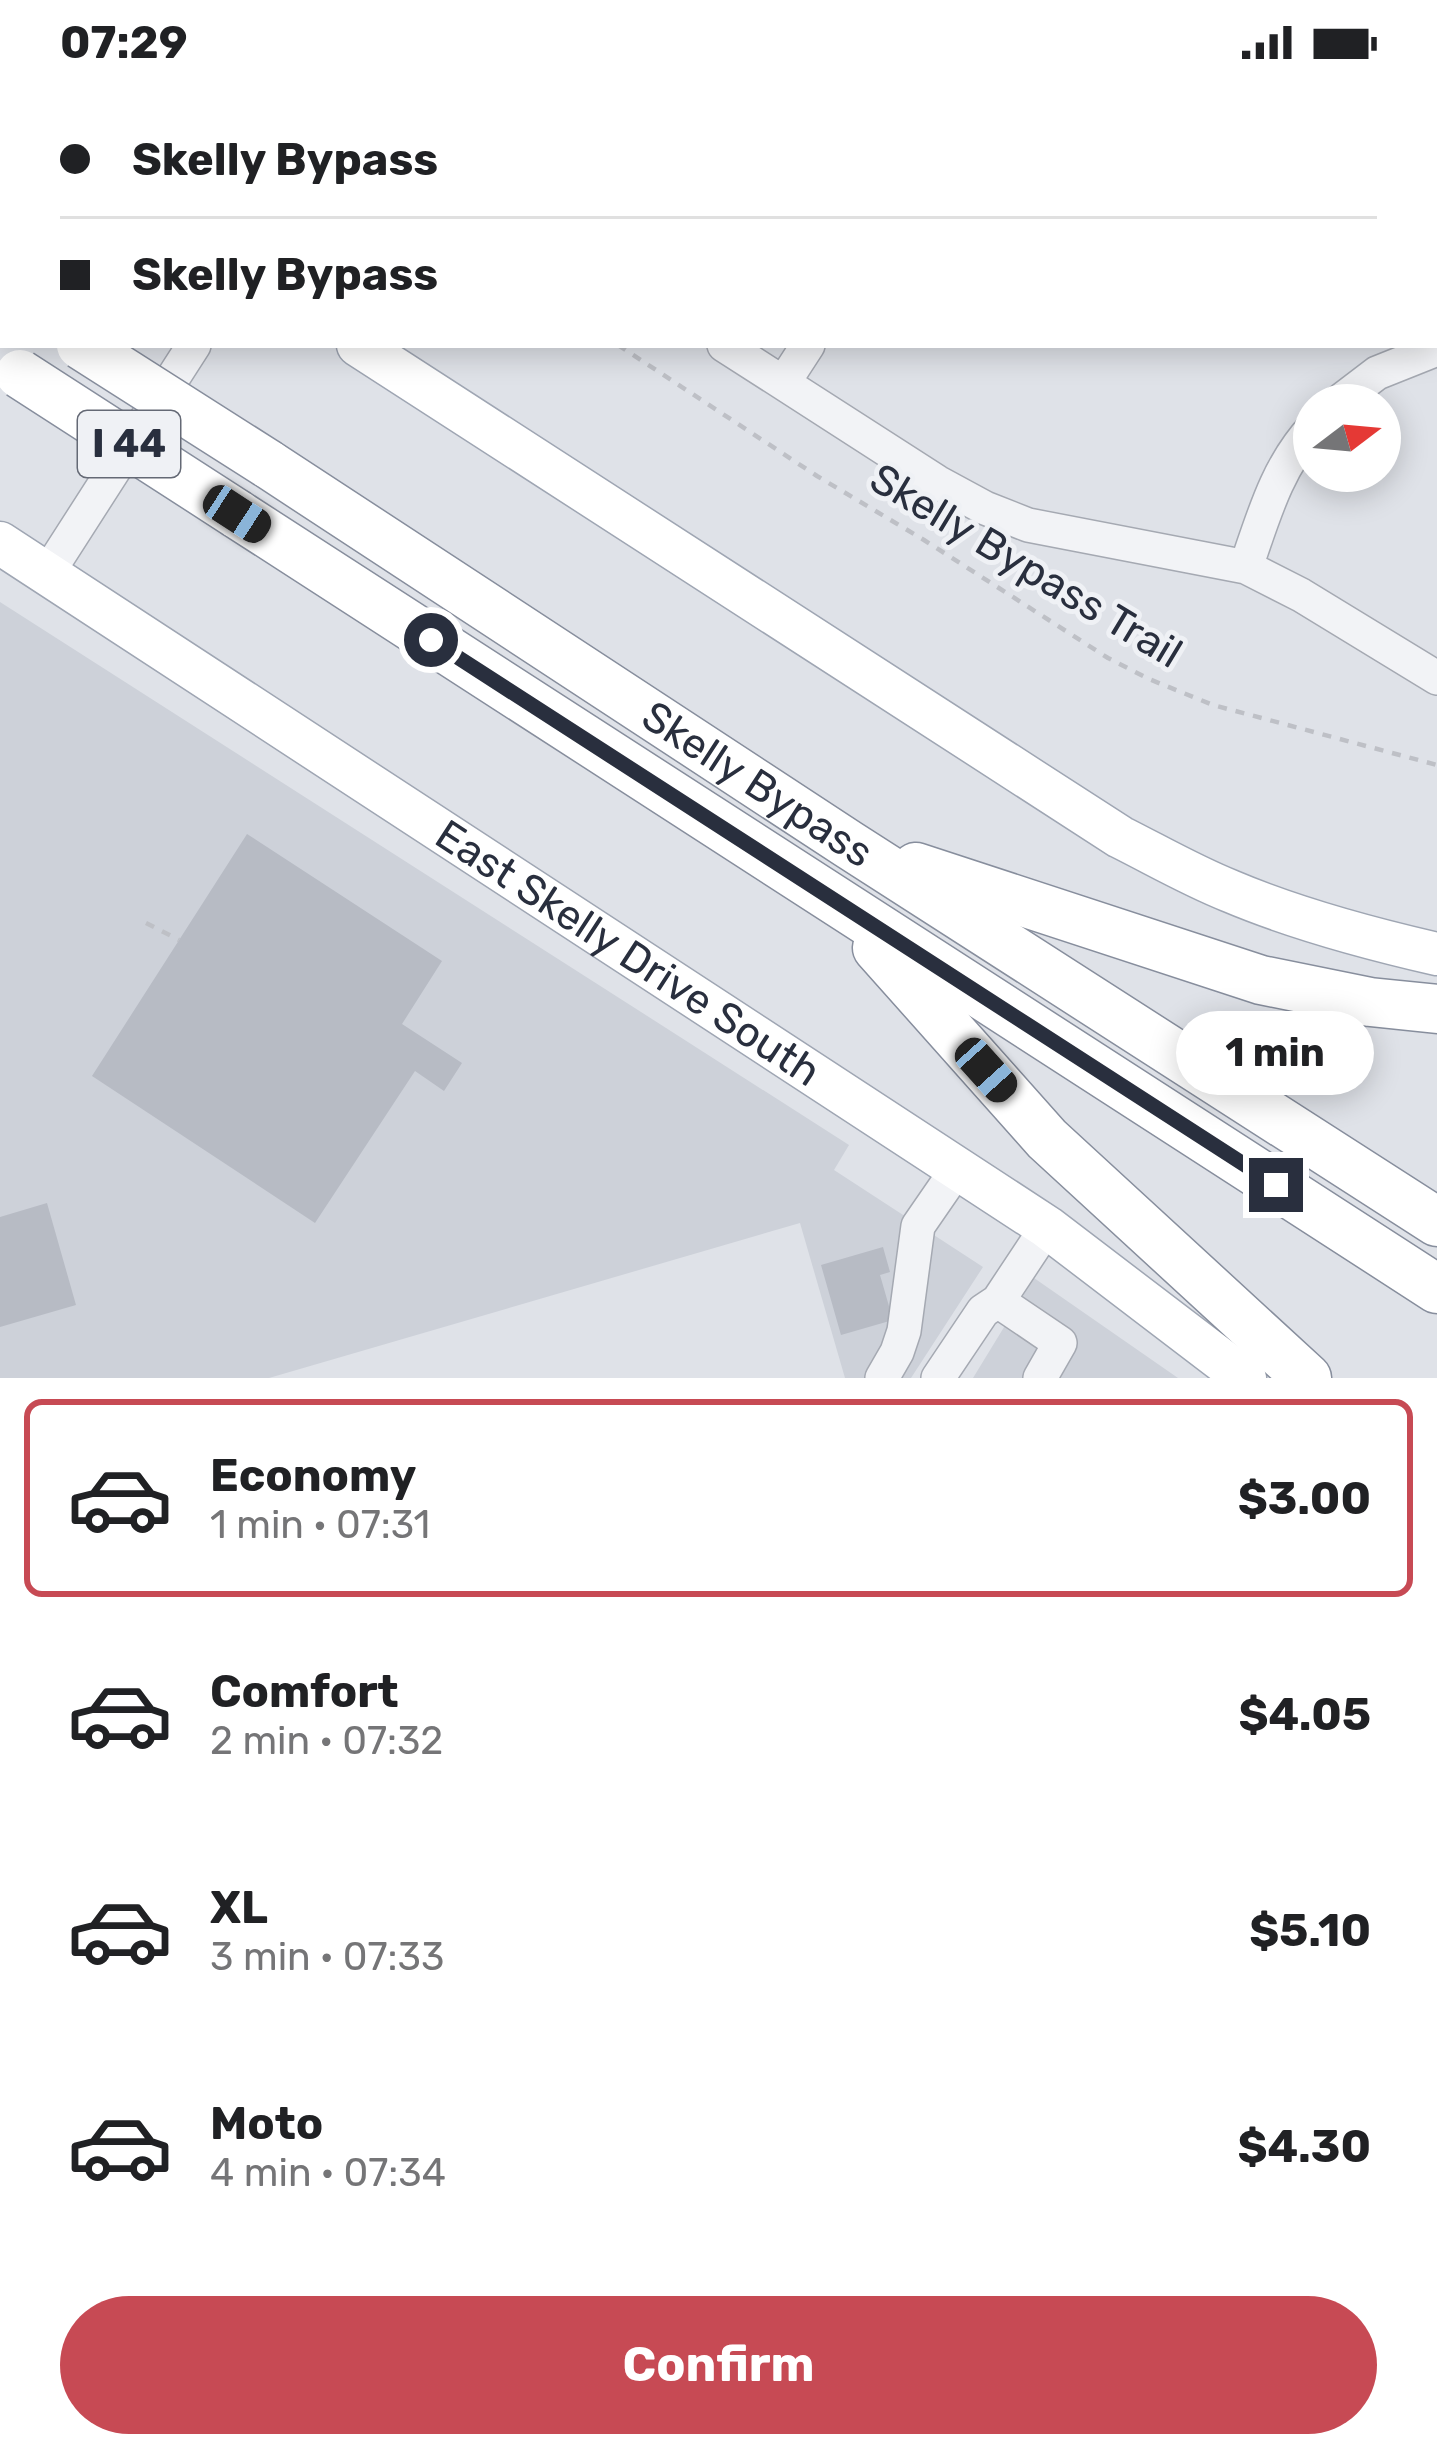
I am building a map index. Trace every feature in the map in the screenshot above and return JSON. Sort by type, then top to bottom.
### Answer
[{"type":"highway","name":"Skelly Bypass","points":[[86,348],[1437,1222]]},
{"type":"highway","name":"Skelly Bypass","points":[[10,368],[1437,1289]]},
{"type":"highway","points":[[848,844],[1261,980],[1370,1002],[1437,1009]]},
{"type":"highway","points":[[834,899],[1047,1139],[1307,1378]]},
{"type":"main road","points":[[363,348],[1120,838],[1283,911],[1437,954]]},
{"type":"main road","name":"East Skelly Drive South","points":[[0,543],[1047,1227],[1242,1377]]},
{"type":"street","points":[[47,574],[192,348]]},
{"type":"street","points":[[729,348],[937,482],[986,508],[1028,525],[1246,567],[1437,678]]},
{"type":"street","points":[[784,382],[806,348]]},
{"type":"street","points":[[1363,384],[1377,373],[1437,349]]},
{"type":"street","points":[[1246,567],[1275,484],[1293,454]]},
{"type":"street","points":[[882,1378],[904,1331],[918,1226],[958,1168]]},
{"type":"street","points":[[938,1378],[1047,1227]]},
{"type":"street","points":[[998,1301],[1060,1343],[1040,1378]]},
{"type":"path","name":"Skelly Bypass Trail","points":[[623,348],[1108,658],[1213,705],[1437,765]]},
{"type":"path","points":[[146,923],[179,940]]},
{"type":"shaded area","points":[[0,602],[849,1145],[834,1170],[983,1267],[911,1378],[845,1378],[800,1223],[269,1378],[0,1378]]},
{"type":"shaded area","points":[[1034,1278],[1178,1378],[973,1378]]},
{"type":"building","points":[[247,834],[442,961],[402,1024],[462,1063],[444,1091],[415,1071],[315,1223],[92,1076]]},
{"type":"building","points":[[47,1203],[76,1305],[0,1327],[0,1217]]},
{"type":"building","points":[[883,1247],[890,1272],[880,1275],[893,1320],[841,1335],[821,1265]]},
{"type":"route","points":[[431,640],[1276,1185]]}]
